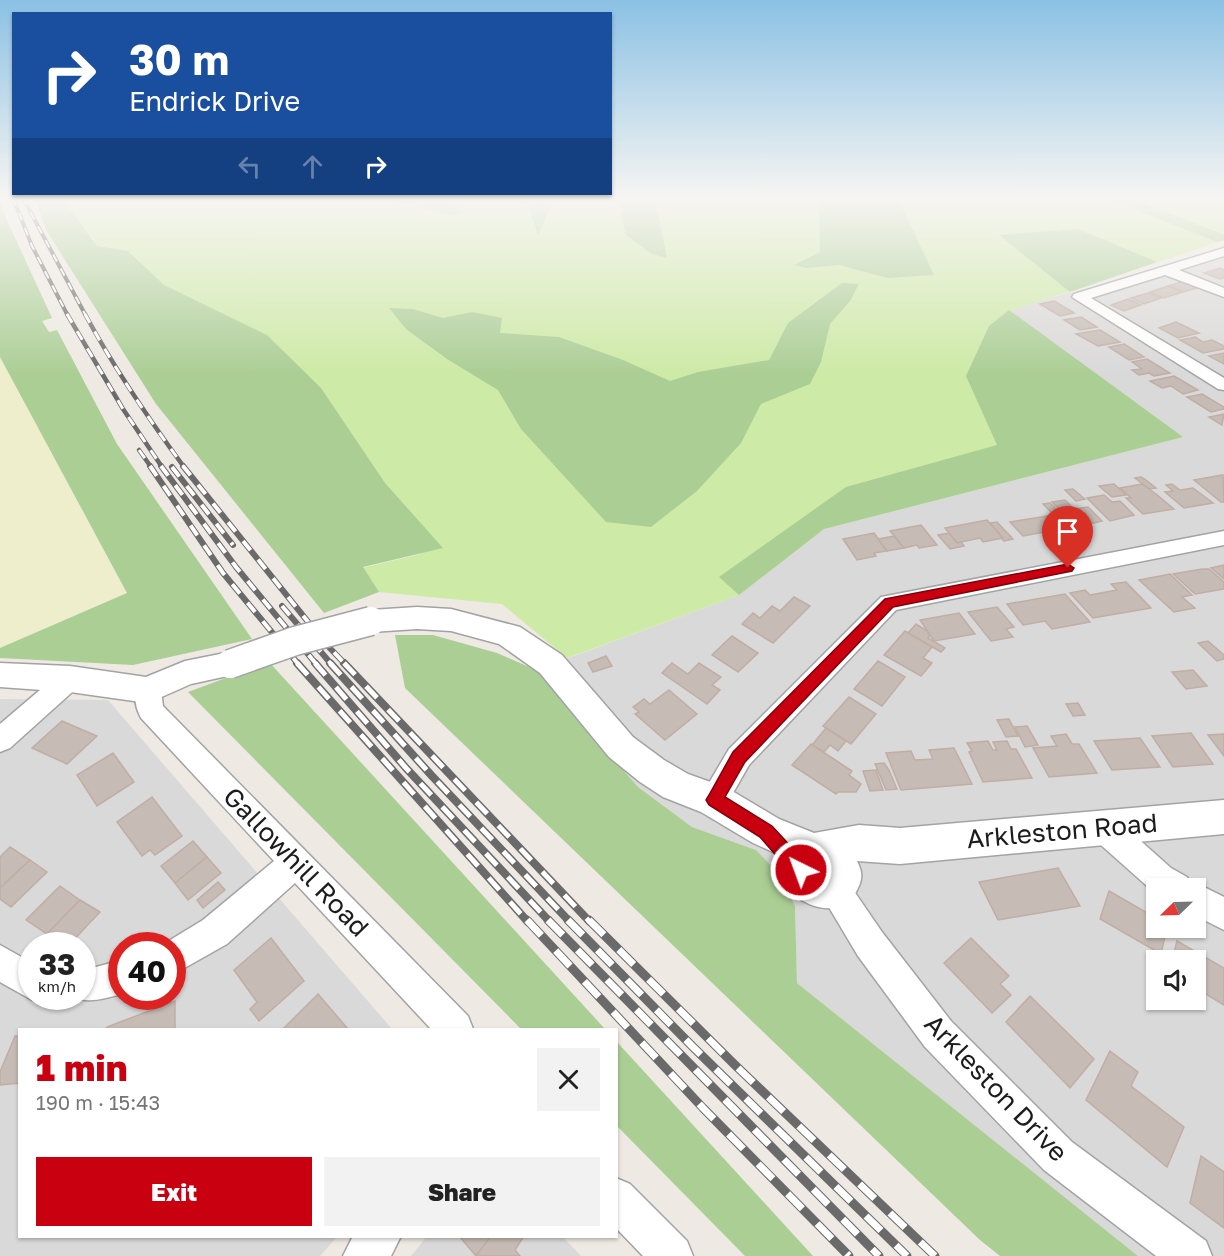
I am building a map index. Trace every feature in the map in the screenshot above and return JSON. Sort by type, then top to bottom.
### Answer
[{"type":"street","points":[[1209,257],[1079,297],[1224,385]]},
{"type":"street","points":[[1166,270],[1224,293]]},
{"type":"street","points":[[714,800],[739,757],[889,603],[1224,538]]},
{"type":"street","points":[[0,675],[70,679],[148,690],[185,673],[230,664],[294,642],[370,621],[417,618],[451,620],[509,635],[551,664],[621,747],[676,786],[714,800],[822,867]]},
{"type":"street","points":[[0,740],[70,679]]},
{"type":"street","name":"Gallowhill Road","points":[[148,690],[150,710],[454,1028]]},
{"type":"street","name":"Arkleston Road","points":[[822,867],[863,861],[900,846],[1224,817]]},
{"type":"street","points":[[1104,828],[1159,878]]},
{"type":"street","points":[[186,950],[215,932],[296,862]]},
{"type":"street","name":"Arkleston Drive","points":[[822,867],[870,944],[938,1034],[1058,1156],[1191,1256]]},
{"type":"street","points":[[1206,904],[1224,914]]},
{"type":"street","points":[[0,962],[18,974]]},
{"type":"street","points":[[618,1200],[672,1256]]},
{"type":"street","points":[[364,1256],[378,1238]]},
{"type":"shaded area","points":[[1209,257],[1224,257],[1224,1256],[1138,1256],[797,983],[795,906],[756,850],[692,827],[638,787],[536,670],[739,595],[824,529],[1182,437],[1009,310],[1070,292],[1079,297]]},
{"type":"shaded area","points":[[0,699],[108,700],[391,1028],[18,1028],[18,1238],[336,1238],[320,1256],[0,1256]]},
{"type":"shaded area","points":[[425,1238],[564,1238],[581,1256],[411,1256]]},
{"type":"green space","points":[[0,257],[24,257],[52,318],[42,321],[49,332],[57,330],[117,444],[252,639],[133,665],[0,658],[0,648],[127,593],[0,357]]},
{"type":"green space","points":[[63,257],[134,257],[164,285],[267,335],[321,388],[385,483],[443,548],[363,567],[379,592],[324,613],[156,404]]},
{"type":"green space","points":[[106,257],[1174,257],[1010,311],[1183,437],[824,529],[739,595],[567,658],[502,604],[379,592],[362,568],[421,554],[128,287]]},
{"type":"green space","points":[[811,257],[925,257],[934,275],[888,278],[839,265],[806,268],[794,265]]},
{"type":"green space","points":[[1026,257],[1144,257],[1157,262],[1070,292]]},
{"type":"green space","points":[[842,283],[859,284],[850,301],[830,324],[821,362],[810,384],[761,404],[741,443],[697,491],[651,527],[606,522],[521,429],[498,390],[447,359],[406,329],[389,308],[413,309],[443,318],[472,312],[502,318],[500,333],[559,337],[623,360],[670,381],[698,372],[769,360],[788,323]]},
{"type":"green space","points":[[1009,310],[1183,437],[824,529],[739,595],[719,577],[846,487],[997,445],[966,376],[989,326]]},
{"type":"green space","points":[[0,357],[127,593],[0,648]]},
{"type":"green space","points":[[395,635],[433,635],[497,653],[536,670],[638,787],[692,827],[756,850],[778,873],[795,906],[797,983],[1138,1256],[1000,1256],[980,1240],[405,688]]},
{"type":"green space","points":[[269,662],[604,1028],[520,1028],[188,692]]},
{"type":"green space","points":[[618,1043],[813,1256],[745,1256],[618,1127]]},
{"type":"building","points":[[1220,268],[1224,270],[1224,278],[1220,279],[1204,273]]},
{"type":"building","points":[[1185,281],[1201,287],[1183,292],[1168,286]]},
{"type":"building","points":[[1168,286],[1183,292],[1164,298],[1150,292]]},
{"type":"building","points":[[1148,293],[1161,298],[1144,304],[1131,298]]},
{"type":"building","points":[[1128,299],[1141,305],[1124,311],[1111,305]]},
{"type":"building","points":[[1054,301],[1074,313],[1060,316],[1040,304]]},
{"type":"building","points":[[1081,317],[1097,327],[1080,330],[1064,320]]},
{"type":"building","points":[[1176,322],[1199,333],[1178,338],[1159,328]]},
{"type":"building","points":[[1100,330],[1120,342],[1098,346],[1076,334]]},
{"type":"building","points":[[1195,337],[1203,342],[1212,340],[1224,346],[1224,349],[1203,353],[1180,340]]},
{"type":"building","points":[[1124,344],[1144,357],[1129,360],[1109,347]]},
{"type":"building","points":[[1224,353],[1224,364],[1209,356]]},
{"type":"building","points":[[1147,359],[1170,373],[1154,376],[1149,373],[1139,375],[1132,370],[1142,369],[1132,362]]},
{"type":"building","points":[[1174,376],[1198,390],[1183,394],[1171,386],[1162,388],[1150,381]]},
{"type":"building","points":[[1202,394],[1224,409],[1211,412],[1187,397]]},
{"type":"building","points":[[1224,414],[1222,425],[1209,417]]},
{"type":"building","points":[[1223,475],[1224,502],[1194,480]]},
{"type":"building","points":[[1141,477],[1156,488],[1149,489],[1135,478]]},
{"type":"building","points":[[1114,484],[1126,495],[1112,497],[1099,486]]},
{"type":"building","points":[[1142,484],[1174,509],[1143,514],[1126,498],[1131,498],[1120,488]]},
{"type":"building","points":[[1172,484],[1180,490],[1193,488],[1213,503],[1184,508],[1165,492],[1173,491],[1166,485]]},
{"type":"building","points":[[1073,489],[1085,499],[1076,501],[1065,490]]},
{"type":"building","points":[[1104,495],[1112,502],[1120,501],[1134,515],[1110,521],[1087,498]]},
{"type":"building","points":[[1065,500],[1074,509],[1088,507],[1102,521],[1077,527],[1052,502]]},
{"type":"building","points":[[1050,503],[1060,513],[1053,514],[1043,504]]},
{"type":"building","points":[[1053,515],[1067,528],[1023,536],[1010,522]]},
{"type":"building","points":[[987,520],[1003,538],[983,542],[980,538],[957,543],[945,528]]},
{"type":"building","points":[[997,522],[1013,539],[1004,541],[1001,538],[1003,538],[990,523]]},
{"type":"building","points":[[921,525],[937,545],[919,548],[917,545],[904,548],[890,531]]},
{"type":"building","points":[[874,533],[887,551],[874,553],[876,556],[857,560],[843,539]]},
{"type":"building","points":[[949,533],[957,543],[961,542],[964,546],[950,549],[938,535]]},
{"type":"building","points":[[894,536],[904,548],[887,551],[878,539]]},
{"type":"building","points":[[1224,565],[1224,579],[1211,568]]},
{"type":"building","points":[[1209,569],[1224,582],[1224,589],[1195,594],[1173,574]]},
{"type":"building","points":[[1170,574],[1192,595],[1182,597],[1195,608],[1174,612],[1139,580]]},
{"type":"building","points":[[1126,582],[1151,608],[1093,618],[1070,593],[1085,590],[1090,595],[1117,590],[1111,584]]},
{"type":"building","points":[[1065,594],[1090,622],[1052,629],[1045,621],[1023,625],[1007,604]]},
{"type":"building","points":[[794,597],[810,606],[773,643],[742,624],[753,613],[760,618],[772,606],[780,611]]},
{"type":"building","points":[[997,607],[1014,627],[1006,629],[1013,637],[991,641],[968,612]]},
{"type":"building","points":[[959,613],[975,634],[934,641],[920,620]]},
{"type":"building","points":[[916,624],[927,631],[930,635],[928,638],[945,648],[941,652],[908,633]]},
{"type":"building","points":[[905,631],[932,647],[923,658],[932,663],[921,676],[884,655]]},
{"type":"building","points":[[732,636],[758,653],[738,672],[712,655]]},
{"type":"building","points":[[1208,641],[1224,655],[1224,659],[1217,661],[1198,643]]},
{"type":"building","points":[[606,656],[612,666],[593,672],[588,663]]},
{"type":"building","points":[[878,661],[905,677],[882,706],[854,689]]},
{"type":"building","points":[[672,663],[688,674],[699,663],[721,677],[712,685],[720,690],[707,704],[662,673]]},
{"type":"building","points":[[1193,670],[1207,686],[1186,689],[1172,672]]},
{"type":"building","points":[[669,690],[697,714],[665,740],[635,714],[639,712],[633,707],[644,699],[650,704]]},
{"type":"building","points":[[849,697],[876,714],[851,744],[823,726]]},
{"type":"building","points":[[1078,703],[1085,715],[1073,716],[1066,704]]},
{"type":"building","points":[[1009,719],[1018,736],[1006,737],[997,720]]},
{"type":"building","points":[[62,721],[97,736],[67,764],[32,748]]},
{"type":"building","points":[[1027,726],[1038,745],[1025,747],[1015,727]]},
{"type":"building","points":[[826,728],[846,741],[838,751],[830,745],[824,752],[812,745]]},
{"type":"building","points":[[1191,733],[1213,764],[1173,767],[1152,736]]},
{"type":"building","points":[[1066,734],[1072,744],[1079,744],[1097,773],[1049,777],[1033,748],[1057,746],[1051,736]]},
{"type":"building","points":[[1224,734],[1224,756],[1208,735]]},
{"type":"building","points":[[1140,738],[1160,767],[1112,770],[1094,741]]},
{"type":"building","points":[[988,741],[993,750],[997,750],[993,742],[1007,741],[1011,749],[1016,749],[1032,778],[983,782],[967,743]]},
{"type":"building","points":[[811,744],[852,771],[849,775],[861,784],[856,792],[836,794],[792,765]]},
{"type":"building","points":[[954,748],[972,784],[901,790],[886,753],[911,751],[915,760],[933,759],[929,750]]},
{"type":"building","points":[[113,753],[134,782],[97,806],[77,775]]},
{"type":"building","points":[[884,763],[897,789],[886,790],[875,764]]},
{"type":"building","points":[[876,770],[883,790],[870,791],[863,771]]},
{"type":"building","points":[[152,797],[182,836],[155,855],[150,850],[142,856],[117,822]]},
{"type":"building","points":[[193,841],[207,857],[175,883],[161,866]]},
{"type":"building","points":[[10,847],[30,860],[0,888],[0,857]]},
{"type":"building","points":[[207,857],[221,873],[188,900],[175,883]]},
{"type":"building","points":[[30,860],[47,872],[11,907],[0,899],[0,888]]},
{"type":"building","points":[[1058,868],[1080,906],[998,920],[979,882]]},
{"type":"building","points":[[218,882],[225,890],[203,908],[197,900]]},
{"type":"building","points":[[60,886],[80,900],[49,932],[44,932],[26,920]]},
{"type":"building","points":[[1109,891],[1146,912],[1146,938],[1165,938],[1162,950],[1154,950],[1100,919]]},
{"type":"building","points":[[80,900],[100,912],[81,932],[49,932]]},
{"type":"building","points":[[271,938],[304,981],[259,1021],[250,1009],[257,1002],[234,970]]},
{"type":"building","points":[[971,938],[1009,976],[1000,984],[1011,995],[992,1013],[944,963]]},
{"type":"building","points":[[1177,941],[1193,950],[1175,950]]},
{"type":"building","points":[[1206,958],[1224,968],[1224,1005],[1206,994]]},
{"type":"building","points":[[318,994],[347,1028],[284,1028]]},
{"type":"building","points":[[1030,996],[1094,1059],[1070,1088],[1006,1022]]},
{"type":"building","points":[[151,1010],[175,1010],[175,1028],[107,1028]]},
{"type":"building","points":[[15,1036],[18,1036],[18,1083],[0,1085],[0,1072]]},
{"type":"building","points":[[1110,1051],[1138,1072],[1131,1086],[1184,1127],[1167,1167],[1086,1100]]},
{"type":"building","points":[[1201,1156],[1224,1172],[1224,1228],[1190,1203]]},
{"type":"building","points":[[461,1238],[490,1238],[476,1256]]},
{"type":"building","points":[[490,1238],[523,1238],[515,1250],[520,1256],[476,1256]]},
{"type":"railway","points":[[37,257],[68,316]]},
{"type":"railway","points":[[54,257],[86,316]]},
{"type":"railway","points":[[67,314],[123,409],[162,467]]},
{"type":"railway","points":[[85,314],[132,392],[184,467]]},
{"type":"railway","points":[[139,450],[151,467]]},
{"type":"railway","points":[[150,466],[223,573],[299,665]]},
{"type":"railway","points":[[161,466],[236,567],[317,665]]},
{"type":"railway","points":[[183,466],[325,643],[346,665]]},
{"type":"railway","points":[[172,467],[233,545]]},
{"type":"railway","points":[[282,606],[332,665]]},
{"type":"railway","points":[[297,663],[528,922]]},
{"type":"railway","points":[[315,663],[406,768],[550,922]]},
{"type":"railway","points":[[330,663],[432,776],[570,922]]},
{"type":"railway","points":[[344,663],[590,922]]},
{"type":"railway","points":[[527,920],[703,1108],[849,1256]]},
{"type":"railway","points":[[548,920],[879,1256]]},
{"type":"railway","points":[[568,920],[693,1047],[907,1256]]},
{"type":"railway","points":[[589,920],[735,1065],[935,1256]]},
{"type":"route","points":[[801,870],[766,831],[714,800],[739,757],[889,603],[1068,568]]}]
